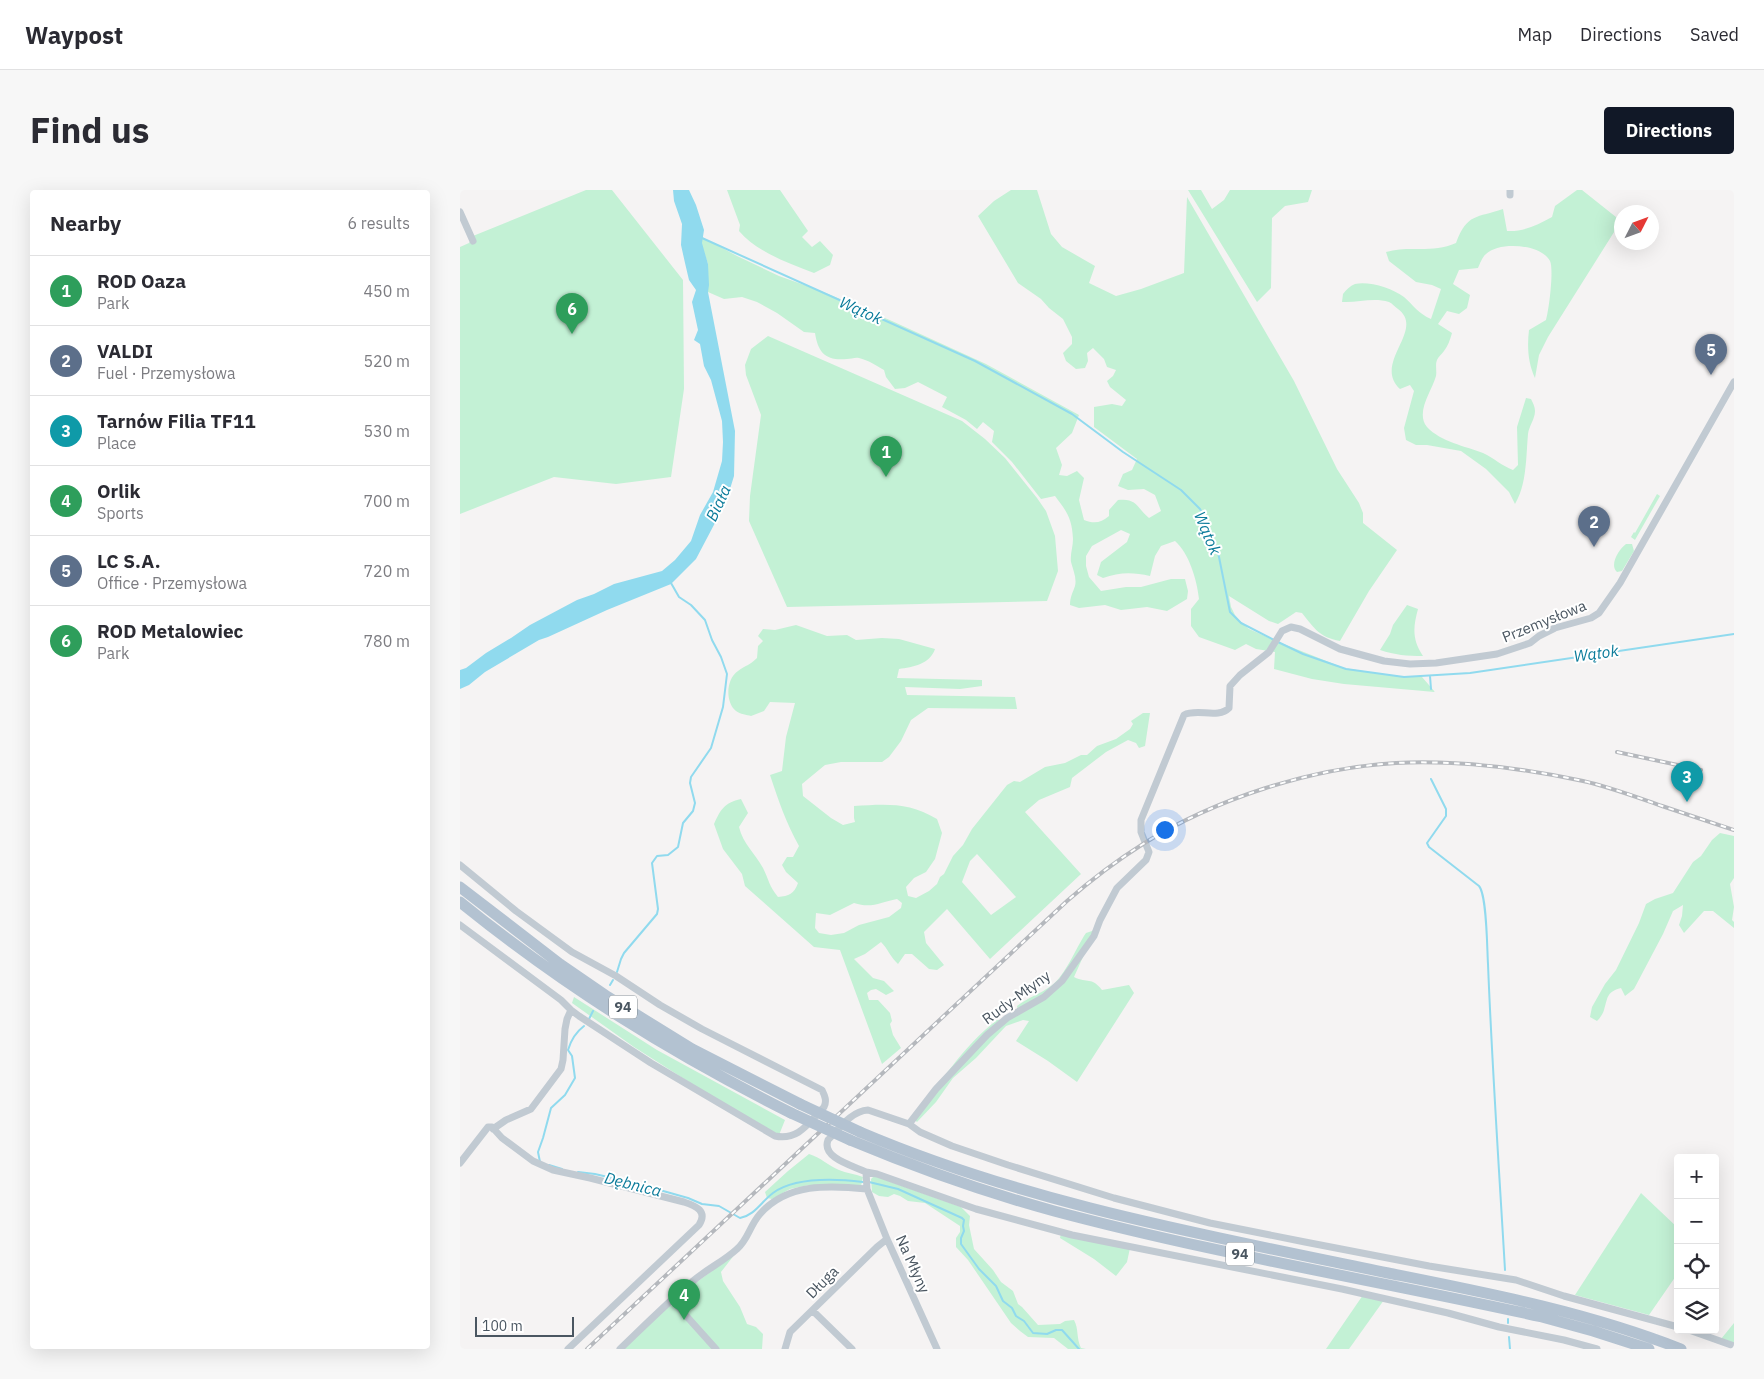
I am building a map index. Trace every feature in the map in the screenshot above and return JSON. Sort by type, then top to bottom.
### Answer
[{"type":"main road","name":"94","points":[[460,887],[560,964],[608,997],[692,1049],[860,1132],[928,1158],[1054,1199],[1221,1238],[1551,1307],[1626,1328],[1681,1349]]},
{"type":"main road","name":"94","points":[[460,902],[553,974],[686,1058],[791,1113],[906,1163],[958,1182],[1053,1210],[1161,1237],[1542,1317],[1649,1349]]},
{"type":"street","points":[[460,212],[473,242]]},
{"type":"street","name":"Przemysłowa","points":[[1255,664],[1269,652],[1282,631],[1290,628],[1300,629],[1340,649],[1384,661],[1410,664],[1436,663],[1496,654],[1530,643],[1539,636],[1556,628],[1591,618],[1599,612],[1620,583],[1734,382]]},
{"type":"street","name":"Rudy-Młyny","points":[[909,1124],[936,1089],[980,1041],[1007,1018],[1044,997],[1077,962],[1094,936],[1100,920],[1117,888],[1148,856],[1149,852],[1141,832],[1142,820],[1184,715],[1190,712],[1220,713],[1226,711],[1228,708],[1230,686],[1240,674],[1255,664]]},
{"type":"street","points":[[460,865],[516,911],[572,952],[616,976],[660,1005],[702,1029],[822,1090],[826,1103],[798,1133],[785,1138],[775,1136],[651,1063],[571,1010],[561,1000],[460,925]]},
{"type":"street","points":[[494,1129],[506,1120],[532,1108],[561,1069],[565,1029],[571,1010]]},
{"type":"street","points":[[1597,1349],[1342,1289],[1072,1235],[976,1208],[877,1174],[866,1172],[833,1157],[828,1152],[826,1145],[828,1140],[855,1112],[868,1110],[909,1124],[920,1132],[952,1146],[1114,1198],[1210,1223],[1420,1264],[1516,1280],[1564,1296],[1674,1326]]},
{"type":"street","points":[[460,1163],[488,1127],[494,1129],[502,1138],[546,1168],[684,1202],[696,1206],[702,1212],[703,1220],[700,1226],[568,1349]]},
{"type":"street","points":[[620,1349],[672,1300],[711,1267],[737,1250],[747,1238],[759,1216],[773,1201],[808,1188],[843,1186],[867,1189],[866,1172]]},
{"type":"street","name":"Na Młyny","points":[[867,1189],[887,1240],[937,1349]]},
{"type":"street","name":"Długa","points":[[785,1349],[790,1332],[877,1247],[887,1240]]},
{"type":"street","points":[[672,1300],[716,1349]]},
{"type":"street","points":[[813,1311],[852,1349]]},
{"type":"street","points":[[1700,1334],[1734,1346]]},
{"type":"green space","points":[[586,190],[612,190],[683,280],[684,389],[671,477],[616,484],[554,477],[460,514],[460,247],[469,243],[473,236]]},
{"type":"green space","points":[[727,190],[780,190],[808,231],[802,237],[812,247],[820,241],[833,255],[830,265],[814,273],[774,256],[755,245],[739,231],[740,225]]},
{"type":"green space","points":[[1011,190],[1037,190],[1051,234],[1062,247],[1095,266],[1089,283],[1116,296],[1184,273],[1187,197],[1294,381],[1337,469],[1359,503],[1363,513],[1363,523],[1397,550],[1369,591],[1340,641],[1322,635],[1302,613],[1296,612],[1278,624],[1269,621],[1229,596],[1235,615],[1249,629],[1344,668],[1396,676],[1422,677],[1435,692],[1344,684],[1312,679],[1274,669],[1275,652],[1256,649],[1246,644],[1235,650],[1199,637],[1191,626],[1191,609],[1199,599],[1192,567],[1184,552],[1175,541],[1161,546],[1155,556],[1150,576],[1126,573],[1103,578],[1097,575],[1101,562],[1127,542],[1130,534],[1121,530],[1092,546],[1086,556],[1086,566],[1089,577],[1101,591],[1141,587],[1171,579],[1185,579],[1188,591],[1187,599],[1167,611],[1147,607],[1121,610],[1105,605],[1079,608],[1070,605],[1076,580],[1071,562],[1073,542],[1068,516],[1055,496],[1041,499],[1012,462],[992,442],[994,431],[983,422],[977,429],[966,420],[942,407],[947,397],[918,382],[905,388],[895,389],[886,377],[884,370],[869,362],[857,358],[834,359],[828,357],[818,346],[815,333],[804,332],[757,302],[742,297],[724,299],[708,292],[708,264],[702,246],[702,237],[779,276],[821,291],[892,321],[986,364],[1079,415],[1072,433],[1056,448],[1062,465],[1059,475],[1067,476],[1077,471],[1084,478],[1079,500],[1084,520],[1094,522],[1103,520],[1109,516],[1109,510],[1118,500],[1133,502],[1149,518],[1161,511],[1155,495],[1144,489],[1128,490],[1118,486],[1123,474],[1132,470],[1137,459],[1094,427],[1094,407],[1112,404],[1122,406],[1126,400],[1110,387],[1107,381],[1116,370],[1107,367],[1104,359],[1093,348],[1087,353],[1088,361],[1085,368],[1076,369],[1066,361],[1063,353],[1072,344],[1072,337],[1063,319],[1041,299],[1018,283],[978,216],[994,201]]},
{"type":"green space","points":[[1188,190],[1201,190],[1212,209],[1224,200],[1230,190],[1312,190],[1308,202],[1285,206],[1272,218],[1271,288],[1257,302]]},
{"type":"green space","points":[[1577,190],[1582,190],[1614,215],[1614,232],[1548,337],[1539,355],[1535,378],[1529,355],[1529,330],[1546,320],[1550,299],[1550,261],[1545,255],[1529,248],[1520,246],[1500,247],[1485,255],[1478,268],[1459,270],[1453,284],[1470,295],[1467,308],[1459,314],[1447,311],[1438,324],[1452,333],[1447,347],[1437,360],[1436,376],[1423,415],[1427,427],[1439,436],[1483,453],[1513,470],[1518,465],[1517,427],[1526,398],[1531,399],[1535,414],[1528,434],[1522,488],[1515,504],[1509,492],[1486,469],[1461,451],[1416,445],[1406,440],[1404,428],[1414,391],[1410,385],[1400,389],[1393,379],[1392,368],[1394,358],[1404,337],[1405,317],[1389,302],[1377,300],[1342,302],[1343,294],[1355,284],[1380,286],[1404,297],[1420,312],[1431,319],[1441,289],[1416,282],[1389,261],[1386,252],[1403,249],[1438,248],[1456,243],[1464,226],[1469,221],[1503,209],[1507,231],[1519,230],[1541,223],[1552,217],[1555,206]]},
{"type":"green space","points":[[768,336],[962,421],[985,439],[1005,458],[1046,511],[1055,536],[1058,571],[1047,601],[787,607],[749,521],[750,496],[761,415],[746,375],[745,365],[751,349]]},
{"type":"green space","points":[[1657,494],[1660,496],[1635,540],[1631,537]]},
{"type":"green space","points":[[1626,544],[1632,544],[1634,551],[1622,571],[1617,572],[1614,561]]},
{"type":"green space","points":[[1407,605],[1418,609],[1414,633],[1419,650],[1423,656],[1401,655],[1380,650],[1393,625]]},
{"type":"green space","points":[[796,625],[827,636],[847,635],[856,640],[899,639],[935,649],[933,654],[925,661],[915,666],[899,669],[897,678],[982,680],[982,686],[960,689],[905,687],[907,695],[1015,697],[1017,709],[928,708],[911,720],[901,741],[889,757],[882,762],[841,762],[825,765],[802,784],[803,796],[843,825],[855,822],[854,806],[897,805],[927,813],[937,819],[942,833],[935,859],[926,872],[914,878],[906,887],[908,896],[916,898],[937,884],[953,856],[963,845],[972,829],[1007,785],[1014,781],[1020,782],[1045,767],[1065,763],[1081,755],[1087,755],[1097,746],[1116,739],[1130,729],[1133,724],[1131,721],[1143,713],[1150,713],[1145,746],[1139,748],[1136,743],[1128,740],[1106,752],[1072,778],[1070,787],[1039,800],[1025,812],[1081,874],[990,959],[947,909],[924,932],[926,943],[944,965],[937,970],[929,969],[912,954],[905,954],[898,964],[881,942],[865,954],[854,959],[873,978],[884,981],[894,991],[886,995],[876,989],[867,993],[869,1000],[878,1000],[890,1013],[893,1035],[901,1048],[882,1064],[840,950],[814,947],[745,886],[742,874],[723,849],[714,824],[724,807],[731,802],[741,799],[748,813],[739,827],[741,833],[760,863],[771,886],[778,897],[788,895],[795,890],[798,883],[786,872],[782,865],[787,857],[793,857],[799,846],[786,820],[770,775],[782,771],[786,737],[795,703],[770,702],[764,711],[751,716],[741,714],[732,707],[728,691],[734,675],[757,658],[758,646],[763,641],[758,636],[763,629],[775,630]],"holes":[[[977,854],[1016,897],[991,915],[962,882],[970,861]],[[897,899],[902,903],[901,908],[889,917],[859,925],[844,933],[831,935],[819,933],[815,928],[816,913],[830,915],[854,903],[871,905]]]},
{"type":"green space","points":[[1720,833],[1734,836],[1734,878],[1730,884],[1734,907],[1732,920],[1734,928],[1713,911],[1704,911],[1684,933],[1679,925],[1683,905],[1673,911],[1634,989],[1625,996],[1621,988],[1613,991],[1608,996],[1603,1013],[1598,1020],[1590,1017],[1592,1007],[1605,984],[1616,970],[1646,904],[1673,893],[1693,862],[1701,856],[1712,840]]},
{"type":"green space","points":[[1095,930],[1074,977],[1095,983],[1102,990],[1129,985],[1134,993],[1077,1082],[1016,1041],[1029,1021],[1023,1020],[1006,1026],[976,1058],[953,1078],[936,1102],[917,1122],[914,1119],[952,1066],[973,1042],[997,1020],[1003,1020],[1018,1012],[1017,1006],[1051,986],[1066,969],[1086,933]]},
{"type":"green space","points":[[574,997],[657,1050],[785,1120],[779,1135],[700,1089],[634,1047],[572,1003]]},
{"type":"green space","points":[[809,1154],[839,1170],[863,1177],[861,1186],[809,1185],[790,1189],[772,1199],[767,1198],[765,1192]]},
{"type":"green space","points":[[874,1176],[961,1207],[970,1216],[969,1225],[974,1249],[1001,1282],[1013,1291],[1018,1304],[1038,1325],[1060,1324],[1065,1321],[1074,1320],[1078,1341],[1081,1348],[1086,1349],[1068,1349],[1054,1338],[1028,1337],[1020,1331],[1011,1323],[968,1260],[956,1247],[956,1238],[960,1232],[960,1226],[925,1203],[908,1201],[894,1194],[888,1197],[879,1196],[872,1192],[871,1179]]},
{"type":"green space","points":[[1641,1193],[1674,1224],[1674,1279],[1649,1315],[1575,1295]]},
{"type":"green space","points":[[1061,1233],[1130,1248],[1127,1262],[1116,1276],[1094,1259],[1060,1238]]},
{"type":"green space","points":[[735,1254],[721,1272],[723,1281],[740,1307],[747,1324],[756,1327],[763,1334],[762,1349],[623,1349],[669,1305],[671,1306],[682,1293]]},
{"type":"green space","points":[[1363,1295],[1384,1300],[1349,1349],[1326,1349]]},
{"type":"green space","points":[[1734,1323],[1734,1344],[1721,1339]]},
{"type":"water","name":"Biała","points":[[673,190],[689,190],[704,230],[702,243],[708,264],[708,292],[735,431],[734,476],[726,502],[696,559],[671,584],[539,640],[460,689],[460,670],[466,668],[530,625],[577,600],[614,584],[662,571],[675,560],[691,541],[700,515],[713,492],[722,461],[722,421],[711,380],[704,366],[700,344],[694,340],[698,330],[692,302],[696,290],[689,280],[685,263],[681,245],[682,224],[674,201]]},
{"type":"waterway","name":"Wątok","points":[[702,238],[975,361],[1072,414],[1123,452],[1181,490],[1200,509],[1206,520],[1218,552],[1230,612],[1241,623],[1274,640]]},
{"type":"waterway","name":"Dębnica","points":[[617,972],[624,953],[657,914],[652,863],[657,856],[668,855],[678,847],[683,823],[693,811],[695,803],[690,783],[691,777],[711,748],[723,707],[727,674],[721,657],[712,640],[705,620],[691,605],[679,597],[671,583]]},
{"type":"waterway","name":"Wątok","points":[[1278,642],[1303,654],[1346,669],[1404,677],[1470,673],[1734,634]]},
{"type":"waterway","points":[[1430,676],[1431,689]]},
{"type":"waterway","points":[[1431,779],[1446,809],[1446,816],[1427,843],[1429,847],[1479,886],[1484,900],[1505,1270]]},
{"type":"waterway","name":"Dębnica","points":[[610,985],[613,980]]},
{"type":"waterway","name":"Dębnica","points":[[589,1019],[593,1011]]},
{"type":"waterway","name":"Dębnica","points":[[540,1162],[538,1152],[551,1108],[565,1095],[575,1078],[572,1056],[568,1050],[574,1036],[584,1026]]},
{"type":"waterway","name":"Dębnica","points":[[549,1165],[562,1169]]},
{"type":"waterway","name":"Dębnica","points":[[578,1172],[642,1185],[702,1204],[719,1206],[740,1218],[754,1211],[773,1193],[793,1184],[817,1180],[863,1182]]},
{"type":"waterway","name":"Dębnica","points":[[869,1182],[898,1189],[962,1218],[964,1220],[964,1231],[961,1244],[979,1269],[996,1286],[1003,1301],[1012,1308],[1016,1316],[1024,1321],[1033,1333],[1047,1334],[1056,1330],[1062,1330],[1079,1349]]},
{"type":"waterway","points":[[1509,1337],[1510,1349]]},
{"type":"railway","points":[[1617,752],[1701,770]]},
{"type":"railway","points":[[587,1349],[1067,901],[1133,850],[1201,813],[1264,788],[1330,771],[1363,766],[1419,762],[1490,766],[1537,772],[1583,781],[1623,792],[1734,830]]},
{"type":"place","name":"ROD Metalowiec","points":[[572,334]]},
{"type":"place","name":"LC S.A.","points":[[1711,375]]},
{"type":"place","name":"ROD Oaza","points":[[886,477]]},
{"type":"place","name":"VALDI","points":[[1594,547]]},
{"type":"place","name":"Tarnów Filia TF11","points":[[1687,802]]},
{"type":"place","name":"Orlik","points":[[684,1320]]}]
